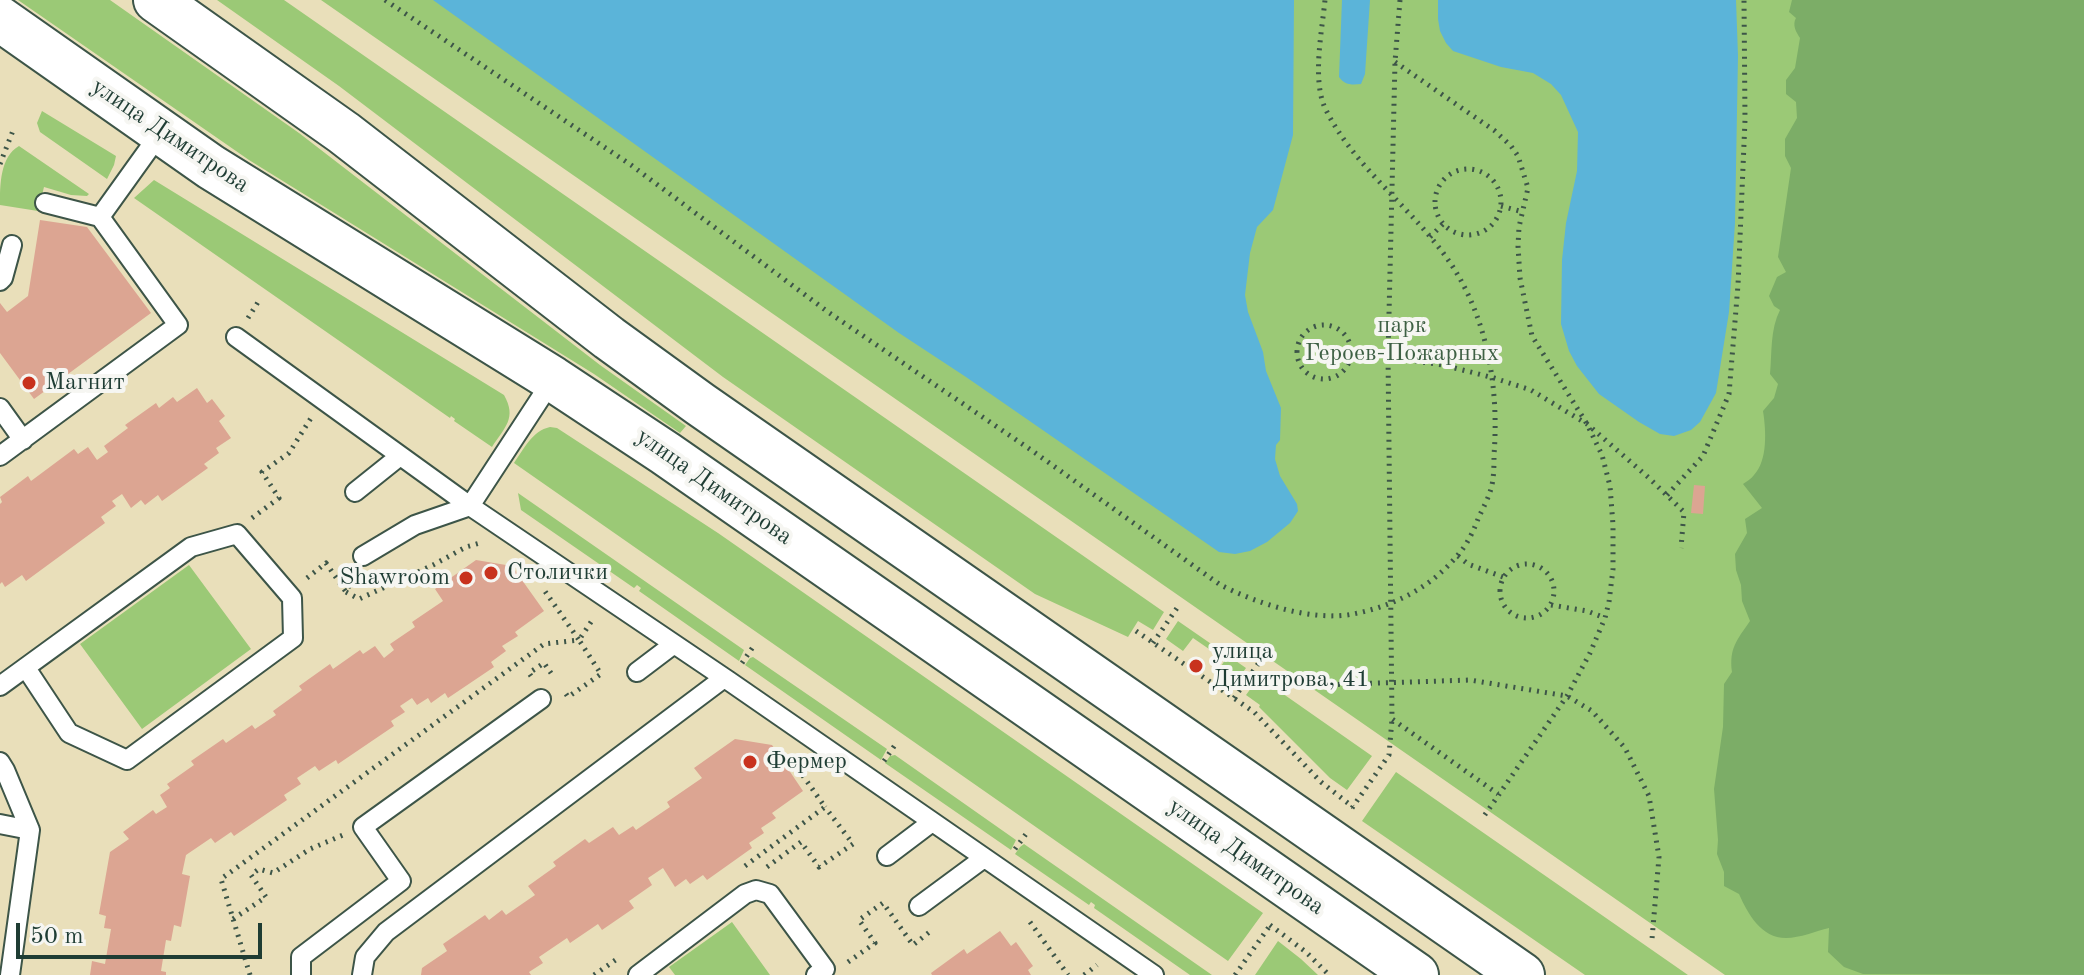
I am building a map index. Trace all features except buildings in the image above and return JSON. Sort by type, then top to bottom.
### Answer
[{"type":"street","points":[[156,0],[344,133],[609,338],[700,404],[1522,975]]},
{"type":"street","name":"улица Димитрова","points":[[0,19],[211,167],[553,379],[665,453],[1416,975]]},
{"type":"lane","points":[[100,217],[161,132]]},
{"type":"lane","points":[[0,456],[178,325],[100,217],[45,203]]},
{"type":"lane","points":[[0,281],[12,245]]},
{"type":"lane","points":[[236,337],[470,506],[1154,975]]},
{"type":"lane","points":[[363,556],[415,525],[470,506],[553,379]]},
{"type":"lane","points":[[0,408],[23,440]]},
{"type":"lane","points":[[355,492],[400,456]]},
{"type":"lane","points":[[0,686],[191,547],[237,534],[292,598],[293,638],[127,760],[69,733],[26,668]]},
{"type":"lane","points":[[637,672],[674,644]]},
{"type":"lane","points":[[362,975],[365,957],[386,932],[724,678]]},
{"type":"lane","points":[[301,975],[301,957],[401,881],[363,827],[541,699]]},
{"type":"lane","points":[[0,762],[30,830],[10,975]]},
{"type":"lane","points":[[887,856],[932,822]]},
{"type":"lane","points":[[0,824],[30,830]]},
{"type":"lane","points":[[919,906],[984,858]]},
{"type":"lane","points":[[638,975],[745,894],[756,890],[770,894],[825,969],[816,975]]},
{"type":"path","points":[[385,0],[631,165],[828,312],[1034,452],[1219,584],[1239,594],[1297,612],[1348,615],[1390,604],[1422,588],[1458,556],[1470,539],[1491,489],[1496,430],[1494,378],[1477,317],[1465,289],[1430,237],[1349,145],[1320,95],[1318,81],[1325,0]]},
{"type":"path","points":[[1136,631],[1254,712],[1351,809],[1389,755],[1392,682],[1388,356],[1395,62],[1400,0]]},
{"type":"path","points":[[1667,495],[1703,456],[1729,394],[1738,285],[1745,120],[1744,0]]},
{"type":"path","points":[[1395,62],[1495,131],[1518,156],[1528,188],[1518,246],[1520,278],[1532,336],[1587,424],[1602,455],[1610,486],[1613,569],[1605,618],[1567,696],[1482,819]]},
{"type":"path","points":[[0,160],[14,128]]},
{"type":"path","points":[[1465,168],[1480,170],[1492,179],[1500,192],[1501,206],[1496,220],[1485,231],[1471,235],[1456,233],[1443,224],[1436,212],[1435,197],[1440,183],[1451,173],[1465,168]]},
{"type":"path","points":[[1501,206],[1523,212]]},
{"type":"path","points":[[1430,237],[1443,224]]},
{"type":"path","points":[[1327,325],[1339,330],[1348,339],[1352,352],[1349,364],[1341,374],[1328,380],[1315,378],[1304,371],[1298,359],[1298,346],[1303,335],[1314,327],[1327,325]]},
{"type":"path","points":[[1352,352],[1443,365],[1531,390],[1587,424],[1684,512],[1681,548]]},
{"type":"path","points":[[279,498],[262,472],[289,453],[322,401]]},
{"type":"path","points":[[322,566],[326,563],[344,590],[359,599],[466,547],[485,541]]},
{"type":"path","points":[[1458,556],[1468,564],[1503,577]]},
{"type":"path","points":[[1523,564],[1535,565],[1546,571],[1553,581],[1555,593],[1551,605],[1542,614],[1531,618],[1519,617],[1501,601],[1503,577],[1512,568],[1523,564]]},
{"type":"path","points":[[538,581],[601,674],[568,697],[560,686]]},
{"type":"path","points":[[250,975],[221,879],[544,644],[579,640],[607,599]]},
{"type":"path","points":[[1551,605],[1587,611],[1605,618]]},
{"type":"path","points":[[1153,643],[1177,608]]},
{"type":"path","points":[[1234,698],[1258,664]]},
{"type":"path","points":[[1290,686],[1470,680],[1567,696],[1592,711],[1625,748],[1649,796],[1659,857],[1652,939]]},
{"type":"path","points":[[756,890],[763,870],[801,842],[819,867],[853,844],[767,725],[775,714]]},
{"type":"path","points":[[1392,719],[1498,794]]},
{"type":"path","points":[[736,873],[825,807]]},
{"type":"path","points":[[233,919],[266,897],[251,875],[259,869],[273,873],[310,849],[363,827]]},
{"type":"path","points":[[872,945],[875,943],[859,920],[883,903],[913,945],[938,926]]},
{"type":"path","points":[[1024,913],[1068,975]]},
{"type":"path","points":[[1235,975],[1272,922],[1329,975]]},
{"type":"path","points":[[594,975],[620,956]]},
{"type":"green space","points":[[18,0],[110,0],[299,133],[600,365],[686,426],[680,433],[594,374],[249,160]]},
{"type":"green space","points":[[217,0],[284,0],[1164,612],[1153,630],[1138,621],[1128,637],[1035,594],[723,377],[339,86]]},
{"type":"green space","name":"парк Героев-Пожарных","points":[[321,0],[2084,0],[2084,975],[1725,975]]},
{"type":"green space","points":[[1792,0],[2084,0],[2084,975],[1863,974],[1844,967],[1828,952],[1829,928],[1791,938],[1769,934],[1751,917],[1739,894],[1724,886],[1724,872],[1717,854],[1714,789],[1723,727],[1724,684],[1732,672],[1735,645],[1750,621],[1742,601],[1735,554],[1747,533],[1745,519],[1762,508],[1743,484],[1759,469],[1762,461],[1765,436],[1763,411],[1774,398],[1778,384],[1770,374],[1773,333],[1780,310],[1769,296],[1777,277],[1786,272],[1778,257],[1791,168],[1785,156],[1785,139],[1797,118],[1796,102],[1786,94],[1786,80],[1795,68],[1800,38],[1794,26],[1796,18],[1789,12]]},
{"type":"green space","points":[[42,111],[116,156],[107,179],[40,132],[37,123]]},
{"type":"green space","points":[[19,146],[89,194],[71,195],[44,187],[38,211],[0,205],[5,164]]},
{"type":"green space","points":[[154,180],[504,395],[509,416],[492,447],[134,198]]},
{"type":"green space","points":[[550,427],[557,428],[718,533],[1263,913],[1228,961],[514,463],[533,436]]},
{"type":"green space","points":[[518,493],[744,650],[739,661],[639,591],[641,588],[637,585],[634,588],[521,510]]},
{"type":"green space","points":[[189,565],[251,649],[142,729],[80,644]]},
{"type":"green space","points":[[1178,621],[1246,668],[1233,686],[1216,674],[1225,660],[1193,638],[1183,651],[1166,639]]},
{"type":"green space","points":[[753,657],[887,749],[881,760],[745,665]]},
{"type":"green space","points":[[1259,677],[1372,756],[1347,790],[1330,778],[1260,705],[1246,695]]},
{"type":"green space","points":[[895,755],[1016,840],[1011,850],[885,763]]},
{"type":"green space","points":[[1396,772],[1688,975],[1585,975],[1362,821]]},
{"type":"green space","points":[[1024,844],[1212,975],[1190,975],[1094,908],[1091,902],[1089,905],[1015,854]]},
{"type":"green space","points":[[732,922],[770,975],[675,975],[669,967]]},
{"type":"green space","points":[[1278,941],[1301,959],[1318,975],[1255,975]]},
{"type":"water","points":[[433,0],[1294,0],[1293,135],[1273,210],[1257,227],[1245,295],[1266,371],[1281,408],[1280,440],[1276,445],[1275,459],[1298,511],[1290,523],[1250,551],[1235,554],[1219,552],[899,333]]},
{"type":"water","points":[[1342,0],[1370,0],[1365,74],[1361,84],[1348,84],[1339,77]]},
{"type":"water","points":[[1438,0],[1736,0],[1735,223],[1729,312],[1716,393],[1700,422],[1691,430],[1674,436],[1660,434],[1599,394],[1577,366],[1561,324],[1562,260],[1577,171],[1578,132],[1561,95],[1551,84],[1533,73],[1501,67],[1453,51],[1440,31]]},
{"type":"place","name":"Магнит","points":[[29,383]]},
{"type":"place","name":"Столички","points":[[491,573]]},
{"type":"place","name":"Shawroom","points":[[466,578]]},
{"type":"place","name":"улица Димитрова, 41","points":[[1196,666]]},
{"type":"place","name":"Фермер","points":[[750,762]]}]
